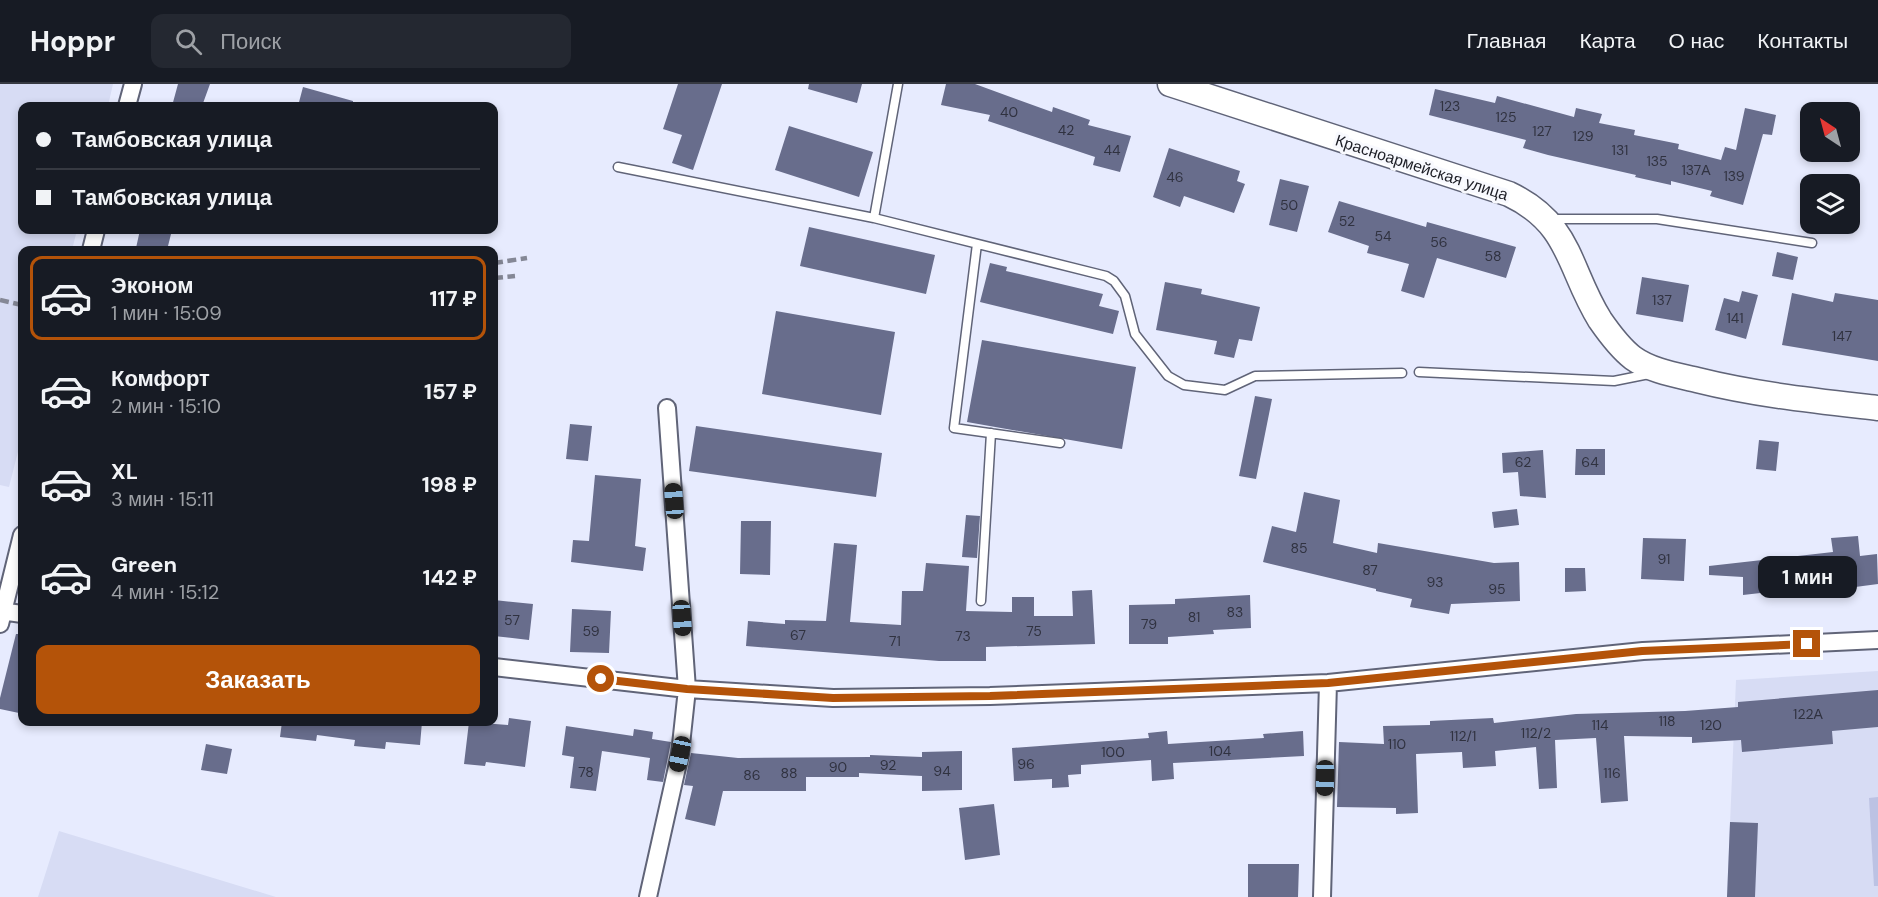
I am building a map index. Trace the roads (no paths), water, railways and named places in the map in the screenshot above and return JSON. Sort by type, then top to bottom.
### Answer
[{"type":"street","points":[[128,102],[133,84]]},
{"type":"street","name":"Красноармейская улица","points":[[1170,84],[1509,194],[1527,203],[1545,219],[1568,250],[1599,319],[1615,340],[1634,359],[1660,372],[1754,394],[1878,408]]},
{"type":"street","points":[[648,897],[680,754],[687,689],[667,408]]},
{"type":"street","points":[[18,550],[1,616],[18,614]]},
{"type":"street","points":[[498,667],[687,689],[833,698],[990,696],[1328,683],[1642,651],[1878,640]]},
{"type":"street","points":[[1322,897],[1328,683]]},
{"type":"lane","points":[[874,218],[898,84]]},
{"type":"lane","points":[[618,167],[874,218],[1106,276],[1114,281],[1125,296],[1135,334],[1168,376],[1184,385],[1225,390],[1255,376],[1402,374]]},
{"type":"lane","points":[[1545,219],[1657,219],[1812,243]]},
{"type":"lane","points":[[977,244],[954,428],[1060,443]]},
{"type":"lane","points":[[1419,372],[1614,381],[1660,372]]},
{"type":"lane","points":[[981,601],[991,433]]},
{"type":"railway","points":[[498,262],[527,258]]},
{"type":"railway","points":[[498,278],[515,276]]},
{"type":"railway","points":[[0,300],[18,304]]}]
